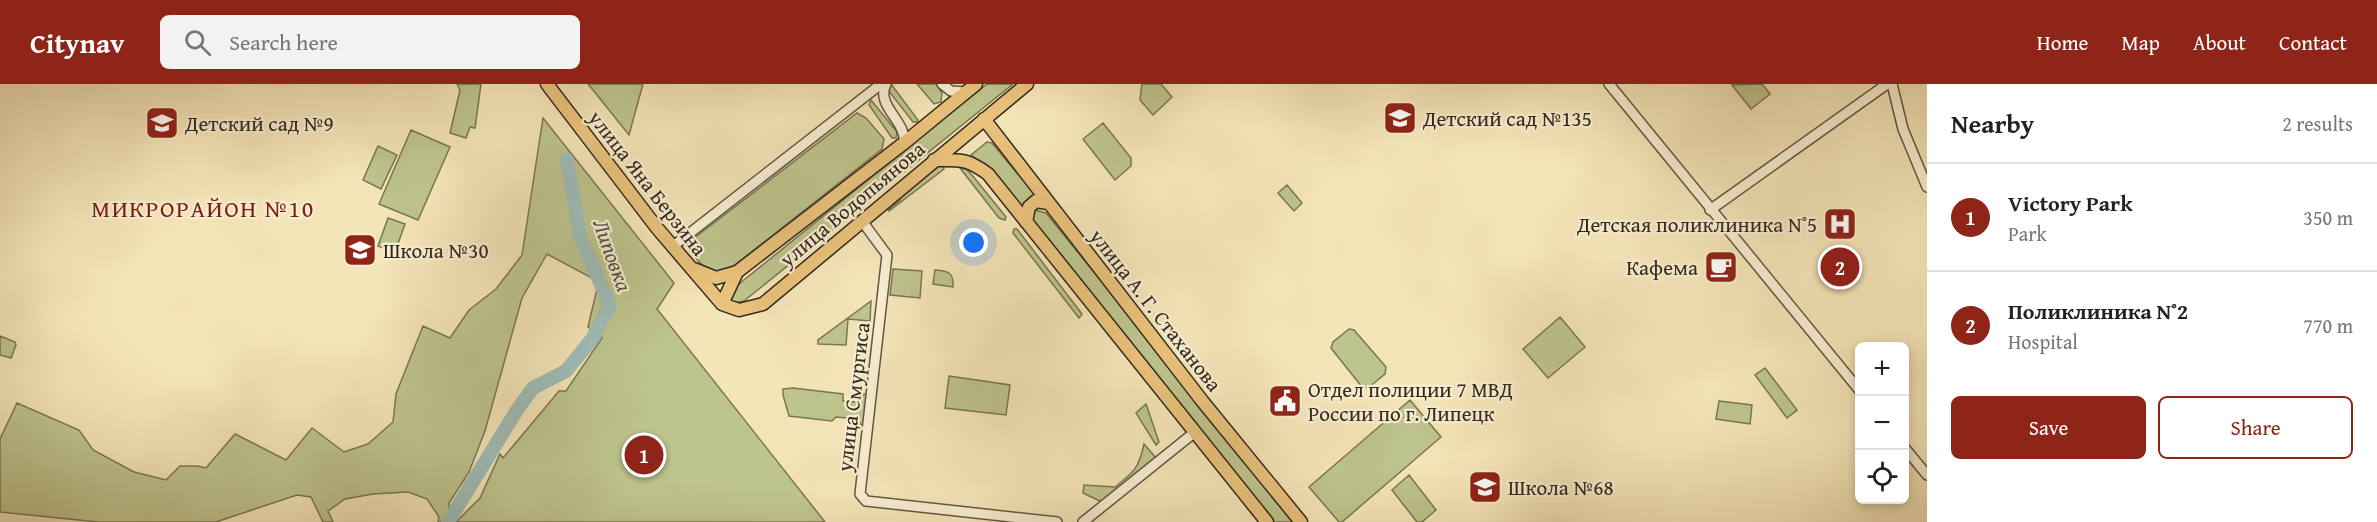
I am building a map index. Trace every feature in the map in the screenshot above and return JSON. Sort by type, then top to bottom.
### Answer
[{"type":"main road","name":"улица Яна Берзина","points":[[547,84],[687,266],[722,304]]},
{"type":"main road","name":"улица Водопьянова","points":[[971,88],[904,143],[737,272],[722,304],[739,310],[764,304],[1028,84]]},
{"type":"main road","name":"улица А. Г. Стаханова","points":[[984,119],[1203,402],[1301,522]]},
{"type":"main road","points":[[934,160],[972,162],[988,174],[1268,522]]},
{"type":"main road","points":[[1026,222],[1029,207],[1036,201],[1048,203]]},
{"type":"main road","points":[[687,266],[716,278],[737,272]]},
{"type":"street","points":[[672,247],[881,84]]},
{"type":"street","points":[[886,84],[884,100],[898,121],[905,138],[904,143]]},
{"type":"street","points":[[942,84],[951,91],[971,88]]},
{"type":"street","points":[[1609,84],[1855,385]]},
{"type":"street","points":[[1710,210],[1887,84]]},
{"type":"street","points":[[1892,84],[1903,129],[1927,187]]},
{"type":"street","points":[[1846,99],[1853,108]]},
{"type":"street","name":"улица Смургиса","points":[[862,221],[887,255],[860,494],[866,501],[1057,522]]},
{"type":"street","points":[[1083,522],[1195,432]]},
{"type":"street","points":[[1907,450],[1927,474]]},
{"type":"green space","points":[[457,84],[481,84],[475,128],[470,127],[466,138],[450,133],[460,90]]},
{"type":"green space","points":[[588,84],[643,84],[629,135],[593,90]]},
{"type":"green space","points":[[891,84],[918,120],[917,122],[913,122],[888,90]]},
{"type":"green space","points":[[917,84],[936,84],[942,93],[941,102],[934,104]]},
{"type":"green space","points":[[987,84],[1013,84],[744,301],[732,303],[729,292]]},
{"type":"green space","points":[[1142,84],[1161,84],[1172,97],[1153,115],[1140,100]]},
{"type":"green space","points":[[1762,84],[1770,94],[1751,109],[1732,85]]},
{"type":"green space","points":[[871,100],[897,132],[896,138],[892,138],[869,105]]},
{"type":"green space","points":[[857,113],[866,118],[884,139],[882,149],[726,272],[713,271],[701,264],[689,250],[693,239]]},
{"type":"green space","points":[[543,118],[674,283],[657,309],[825,522],[456,522],[480,498],[500,454],[503,458],[559,391],[566,391],[602,338],[588,327],[597,289],[592,278],[547,254],[522,298],[485,431],[469,472],[449,503],[449,522],[438,522],[439,517],[427,499],[408,492],[373,494],[345,499],[328,511],[333,522],[323,522],[311,497],[297,495],[216,522],[98,522],[0,512],[0,439],[17,403],[79,430],[93,450],[134,472],[166,480],[180,466],[206,468],[235,434],[286,460],[312,428],[344,452],[368,444],[393,422],[396,394],[423,326],[450,338],[469,310],[496,289],[522,255]]},
{"type":"green space","points":[[1103,123],[1131,158],[1131,166],[1115,180],[1083,139]]},
{"type":"green space","points":[[411,130],[450,147],[418,220],[379,204]]},
{"type":"green space","points":[[987,142],[992,143],[1036,196],[1021,208],[988,167],[971,155]]},
{"type":"green space","points":[[378,146],[397,155],[381,189],[363,180]]},
{"type":"green space","points":[[942,165],[944,169],[888,210],[900,200],[901,195]]},
{"type":"green space","points":[[960,168],[966,169],[972,175],[1006,217],[1005,220],[999,218]]},
{"type":"green space","points":[[1287,185],[1302,203],[1294,211],[1278,193]]},
{"type":"green space","points":[[1035,210],[1046,213],[1296,522],[1272,522],[1036,229],[1030,215]]},
{"type":"green space","points":[[388,218],[405,224],[395,252],[378,246]]},
{"type":"green space","points":[[1014,229],[1017,229],[1082,314],[1079,318],[1013,233]]},
{"type":"green space","points":[[893,269],[922,271],[920,298],[890,295]]},
{"type":"green space","points":[[935,270],[949,273],[953,287],[933,284]]},
{"type":"green space","points":[[871,301],[870,321],[848,319],[846,345],[818,344],[818,340]]},
{"type":"green space","points":[[1560,317],[1585,347],[1548,378],[1523,349]]},
{"type":"green space","points":[[1349,329],[1354,330],[1386,367],[1385,374],[1368,388],[1362,387],[1331,348],[1333,342]]},
{"type":"green space","points":[[0,336],[15,342],[11,358],[0,355]]},
{"type":"green space","points":[[1765,368],[1797,410],[1787,418],[1755,375]]},
{"type":"green space","points":[[949,376],[1010,385],[1006,415],[945,408]]},
{"type":"green space","points":[[793,388],[843,394],[843,401],[858,402],[864,394],[867,395],[864,426],[858,419],[836,417],[832,421],[789,416],[783,389]]},
{"type":"green space","points":[[1410,400],[1441,437],[1342,522],[1339,522],[1309,487]]},
{"type":"green space","points":[[1719,401],[1752,405],[1750,424],[1716,419]]},
{"type":"green space","points":[[1146,404],[1159,442],[1156,445],[1136,413]]},
{"type":"green space","points":[[1144,444],[1156,458],[1102,502],[1083,493],[1084,485],[1115,487],[1138,464]]},
{"type":"green space","points":[[1409,475],[1436,510],[1422,522],[1417,522],[1392,490]]},
{"type":"waterway","name":"Липовка","points":[[448,522],[533,388],[566,371],[592,339],[610,305],[580,237],[567,160]]},
{"type":"place","name":"Детский сад №135","points":[[1400,118]]},
{"type":"place","name":"Детский сад №9","points":[[162,123]]},
{"type":"place","name":"Детская поликлиника N˚5","points":[[1840,224]]},
{"type":"place","name":"Школа №30","points":[[360,250]]},
{"type":"place","name":"Кафема","points":[[1721,267]]},
{"type":"place","name":"Поликлиника N˚2","points":[[1840,267]]},
{"type":"place","name":"Отдел полиции 7 МВД России по г. Липецк","points":[[1285,401]]},
{"type":"place","name":"Victory Park","points":[[644,455]]},
{"type":"place","name":"Школа №68","points":[[1485,487]]},
{"type":"district","name":"МИКРОРАЙОН №10","points":[[203,208]]}]
